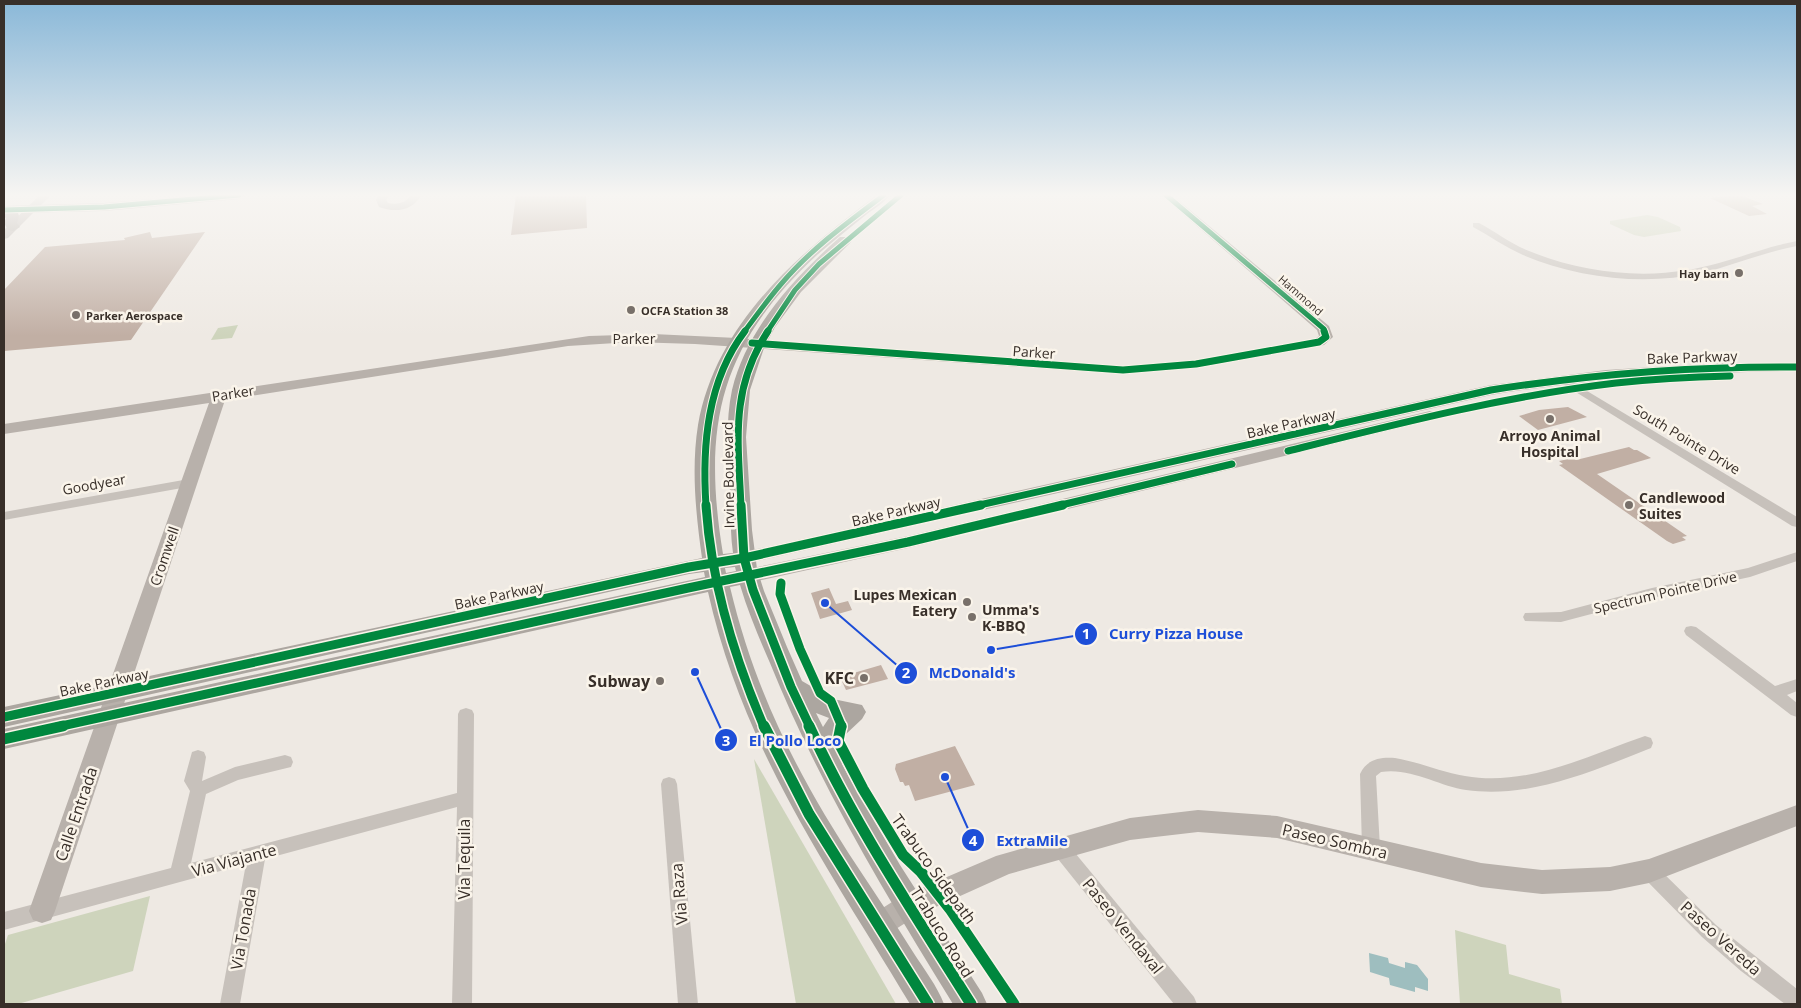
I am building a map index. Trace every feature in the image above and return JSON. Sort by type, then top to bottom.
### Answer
[{"type":"main road","name":"Irvine Boulevard","points":[[715,572],[706,494],[706,434],[718,384],[737,342],[765,302],[801,261],[824,242]]},
{"type":"main road","name":"Irvine Boulevard","points":[[746,567],[737,428],[742,389],[759,344],[794,290],[819,264],[844,242]]},
{"type":"main road","name":"Bake Parkway","points":[[4,717],[352,639],[746,567]]},
{"type":"main road","name":"Trabuco Road","points":[[746,567],[791,687],[830,769],[880,860],[971,1004]]},
{"type":"main road","name":"Bake Parkway","points":[[4,739],[110,716],[715,572]]},
{"type":"main road","points":[[715,572],[738,662],[792,785],[928,1004]]},
{"type":"main road","points":[[791,687],[828,708],[853,712],[840,722],[830,736],[830,769]]},
{"type":"street","name":"Hammond","points":[[1222,242],[1324,329],[1326,337]]},
{"type":"street","points":[[1506,242],[1526,253],[1564,265],[1635,276],[1688,273],[1797,244]]},
{"type":"street","name":"Parker","points":[[4,429],[53,423],[580,340],[644,338],[737,342],[1122,370],[1196,364],[1319,342],[1326,337]]},
{"type":"street","name":"Bake Parkway","points":[[746,567],[898,544],[1568,383],[1645,371],[1709,367],[1797,367]]},
{"type":"street","name":"Bake Parkway","points":[[1568,383],[1704,376],[1797,375]]},
{"type":"street","name":"South Pointe Drive","points":[[1568,383],[1797,523]]},
{"type":"street","name":"Cromwell","points":[[110,716],[219,396]]},
{"type":"street","name":"Goodyear","points":[[4,516],[190,483]]},
{"type":"street","name":"Spectrum Pointe Drive","points":[[1530,617],[1561,617],[1652,593],[1750,572],[1797,556]]},
{"type":"street","points":[[1691,631],[1797,711]]},
{"type":"street","points":[[1774,693],[1797,685]]},
{"type":"street","name":"Via Tequila","points":[[462,1004],[466,714]]},
{"type":"street","name":"Calle Entrada","points":[[42,911],[110,716]]},
{"type":"street","points":[[1371,848],[1368,774],[1377,766],[1396,764],[1466,783],[1511,784],[1550,776],[1645,743]]},
{"type":"street","points":[[198,757],[192,781],[199,790]]},
{"type":"street","points":[[199,790],[235,774],[285,762]]},
{"type":"street","name":"Via Raza","points":[[669,784],[688,1004]]},
{"type":"street","points":[[179,874],[199,790]]},
{"type":"street","name":"Via Viajante","points":[[4,921],[464,798]]},
{"type":"street","name":"Paseo Sombra","points":[[879,925],[909,906],[1005,864],[1130,829],[1198,821],[1277,827],[1481,875],[1534,881],[1610,878],[1649,871],[1797,815]]},
{"type":"street","name":"Paseo Vendaval","points":[[1060,848],[1187,1004]]},
{"type":"street","name":"Via Tonada","points":[[230,1004],[257,854]]},
{"type":"street","name":"Paseo Vereda","points":[[1649,871],[1709,932],[1797,1001]]},
{"type":"green space","points":[[238,325],[232,338],[211,340],[218,328]]},
{"type":"green space","points":[[754,759],[896,1004],[796,1004]]},
{"type":"green space","points":[[150,896],[133,971],[18,1004],[4,1004],[4,947],[8,935]]},
{"type":"green space","points":[[1455,930],[1506,945],[1509,974],[1560,989],[1562,1004],[1460,1004]]},
{"type":"water","points":[[1369,953],[1388,958],[1389,963],[1405,968],[1405,962],[1417,965],[1428,979],[1428,991],[1415,987],[1415,992],[1390,985],[1389,978],[1370,972]]},
{"type":"building","name":"Parker Aerospace","points":[[102,242],[198,242],[131,340],[4,351],[4,290],[45,247]]},
{"type":"building","name":"Arroyo Animal Hospital","points":[[1568,407],[1587,417],[1538,430],[1519,416],[1539,410]]},
{"type":"building","name":"Candlewood Suites","points":[[1629,447],[1651,458],[1597,474],[1687,536],[1682,537],[1686,540],[1673,544],[1667,541],[1559,465],[1563,464],[1559,461],[1573,458],[1576,460]]},
{"type":"building","points":[[829,588],[836,604],[848,601],[852,610],[820,619],[811,593]]},
{"type":"building","name":"KFC","points":[[881,665],[888,679],[846,690],[840,677]]},
{"type":"building","points":[[955,746],[975,785],[915,801],[909,785],[905,786],[903,782],[900,782],[895,769],[896,764]]},
{"type":"cycle path","points":[[824,242],[797,266],[767,300],[736,343],[719,382],[712,403],[706,436],[705,480],[708,525],[725,616],[755,705],[773,747],[809,814],[928,1004]]},
{"type":"cycle path","points":[[845,242],[819,264],[795,290],[755,351],[742,389],[737,428],[744,558],[753,590],[791,687],[829,769],[880,860],[971,1004]]},
{"type":"cycle path","points":[[752,343],[1123,370],[1196,364],[1319,342],[1326,337],[1324,329],[1221,242]]},
{"type":"cycle path","points":[[4,717],[689,567],[744,558],[1491,390],[1644,371],[1720,367],[1797,367]]},
{"type":"cycle path","points":[[1288,451],[1507,400],[1617,383],[1673,378],[1730,376]]},
{"type":"cycle path","points":[[4,739],[688,588],[908,542],[1232,464]]},
{"type":"cycle path","name":"Trabuco Sidepath","points":[[781,583],[780,594],[800,649],[820,693],[831,701],[842,728],[838,741],[863,789],[903,855],[921,872],[950,909],[1014,1004]]},
{"type":"place","name":"Hay barn","points":[[1739,273]]},
{"type":"place","name":"OCFA Station 38","points":[[631,310]]},
{"type":"place","name":"Parker Aerospace","points":[[76,315]]},
{"type":"place","name":"Arroyo Animal Hospital","points":[[1550,419]]},
{"type":"place","name":"Candlewood Suites","points":[[1629,505]]},
{"type":"place","name":"Lupes Mexican Eatery","points":[[967,602]]},
{"type":"place","name":"McDonald's","points":[[825,603]]},
{"type":"place","name":"Umma's K-BBQ","points":[[972,617]]},
{"type":"place","name":"Curry Pizza House","points":[[991,650]]},
{"type":"place","name":"El Pollo Loco","points":[[695,672]]},
{"type":"place","name":"KFC","points":[[864,678]]},
{"type":"place","name":"Subway","points":[[660,681]]},
{"type":"place","name":"ExtraMile","points":[[945,777]]}]
